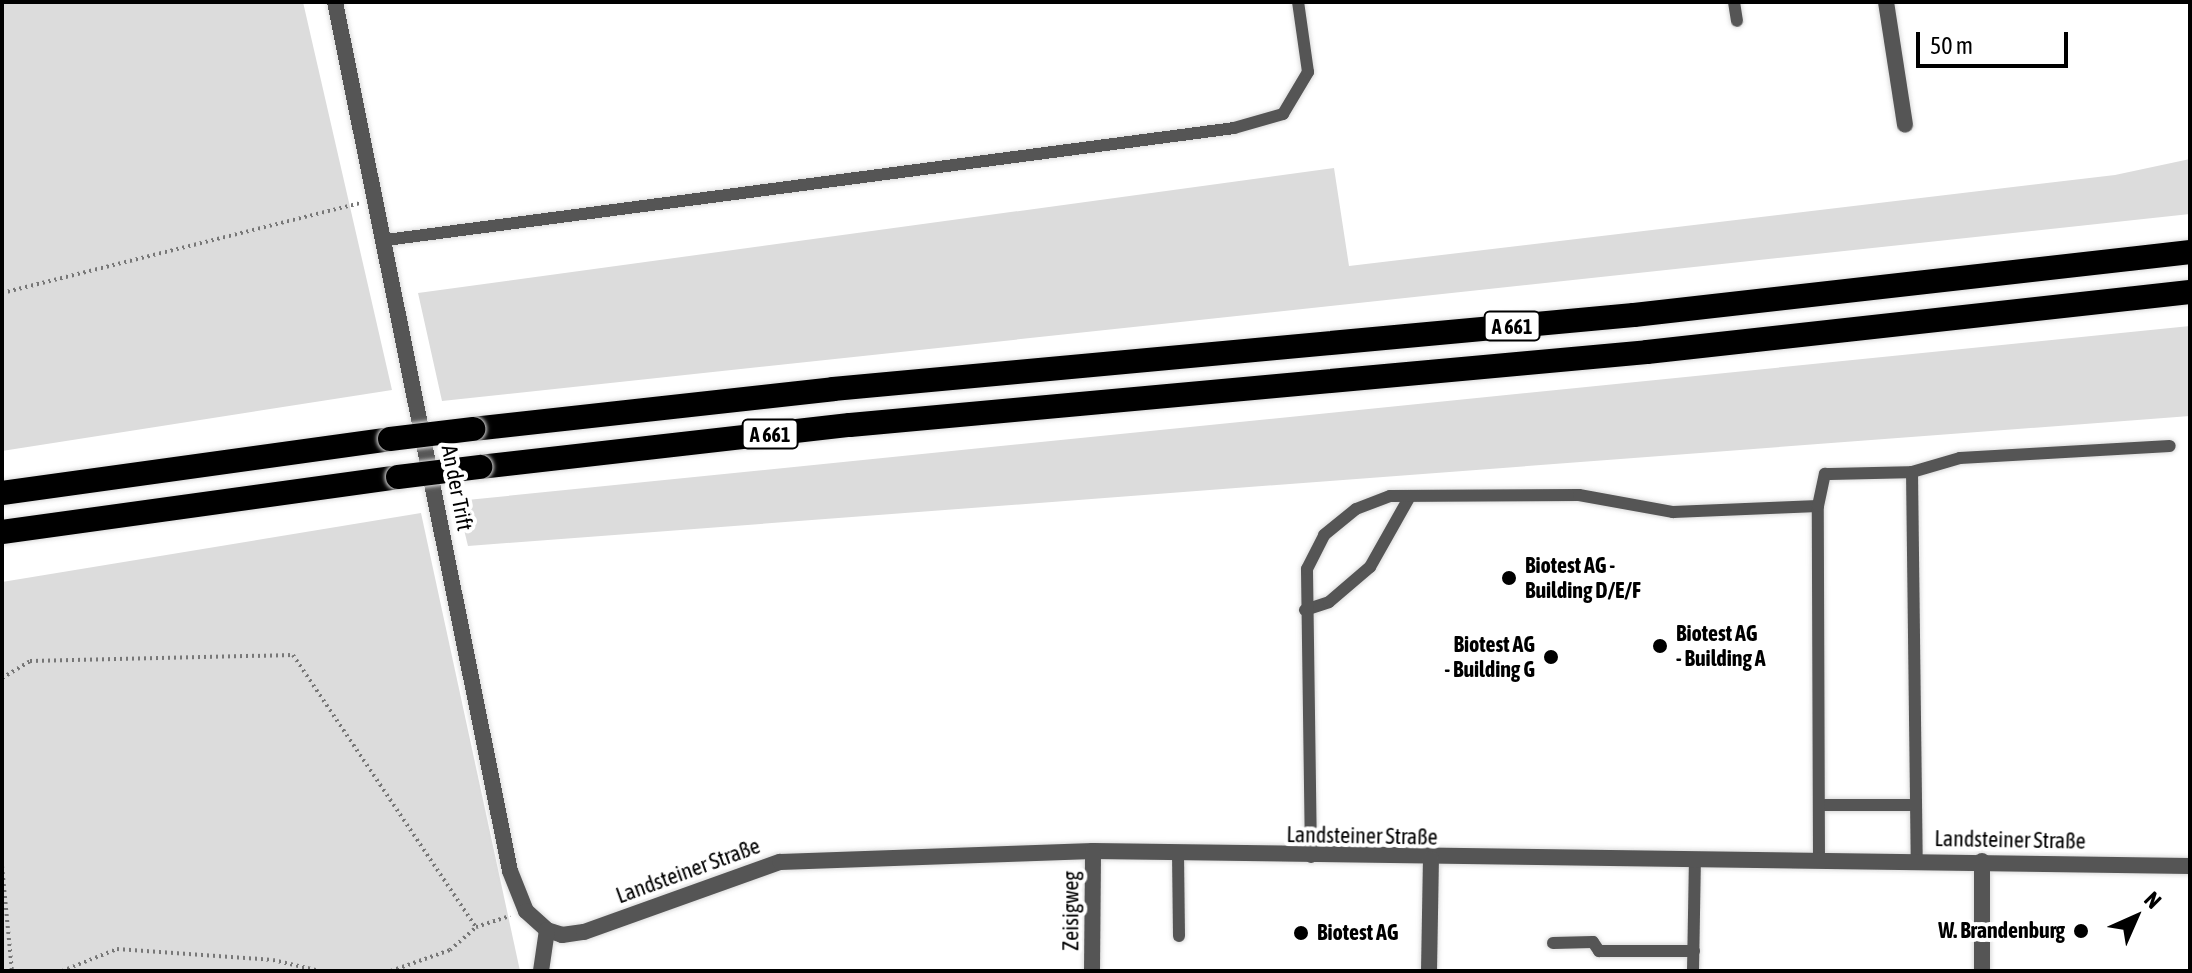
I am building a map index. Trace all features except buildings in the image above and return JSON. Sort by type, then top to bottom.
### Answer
[{"type":"highway","name":"A 661","points":[[2,493],[390,439],[833,389],[1634,315],[2190,252]]},
{"type":"highway","name":"A 661","points":[[2,532],[398,477],[850,425],[1631,353],[2190,292]]},
{"type":"street","name":"An der Trift","points":[[335,2],[378,199],[510,871],[526,911],[547,930]]},
{"type":"street","points":[[1886,2],[1905,125]]},
{"type":"street","name":"Landsteiner Straße","points":[[547,930],[562,935],[584,932],[780,862],[1093,851],[1431,859],[1917,860],[2190,866]]},
{"type":"street","name":"Zeisigweg","points":[[1092,971],[1093,851]]},
{"type":"street","points":[[1429,971],[1431,859]]},
{"type":"street","points":[[1982,861],[1982,971]]},
{"type":"street","points":[[541,971],[547,930]]},
{"type":"lane","points":[[386,240],[1234,128],[1283,114],[1308,72],[1298,2]]},
{"type":"lane","points":[[1734,2],[1737,21]]},
{"type":"lane","points":[[1819,861],[1818,506],[1825,474],[1912,472],[1960,458],[2170,446]]},
{"type":"lane","points":[[1912,472],[1917,860]]},
{"type":"lane","points":[[1311,857],[1305,610],[1307,569],[1324,535],[1356,509],[1390,496],[1579,495],[1673,512],[1818,506]]},
{"type":"lane","points":[[1305,610],[1329,602],[1370,567],[1410,496]]},
{"type":"lane","points":[[1819,805],[1914,805]]},
{"type":"lane","points":[[1178,854],[1179,936]]},
{"type":"lane","points":[[1693,971],[1695,858]]},
{"type":"lane","points":[[1553,943],[1593,942],[1599,951],[1694,951]]},
{"type":"path","points":[[2,293],[378,199]]},
{"type":"path","points":[[2,678],[30,661],[293,655],[476,927]]},
{"type":"path","points":[[2,866],[12,971]]},
{"type":"path","points":[[391,971],[450,950],[476,927],[526,911]]},
{"type":"path","points":[[62,971],[117,949],[273,960],[320,971]]},
{"type":"shaded area","points":[[2,2],[303,2],[392,390],[2,451]]},
{"type":"shaded area","points":[[2190,159],[2190,214],[442,401],[418,293],[1334,168],[1349,266],[2115,175]]},
{"type":"shaded area","points":[[2190,326],[2190,416],[468,546],[457,501]]},
{"type":"shaded area","points":[[421,513],[520,971],[2,971],[2,582]]},
{"type":"place","name":"Biotest AG - Building D/E/F","points":[[1509,578]]},
{"type":"place","name":"Biotest AG - Building A","points":[[1660,646]]},
{"type":"place","name":"Biotest AG - Building G","points":[[1551,657]]},
{"type":"place","name":"W. Brandenburg","points":[[2081,931]]},
{"type":"place","name":"Biotest AG","points":[[1301,933]]}]
